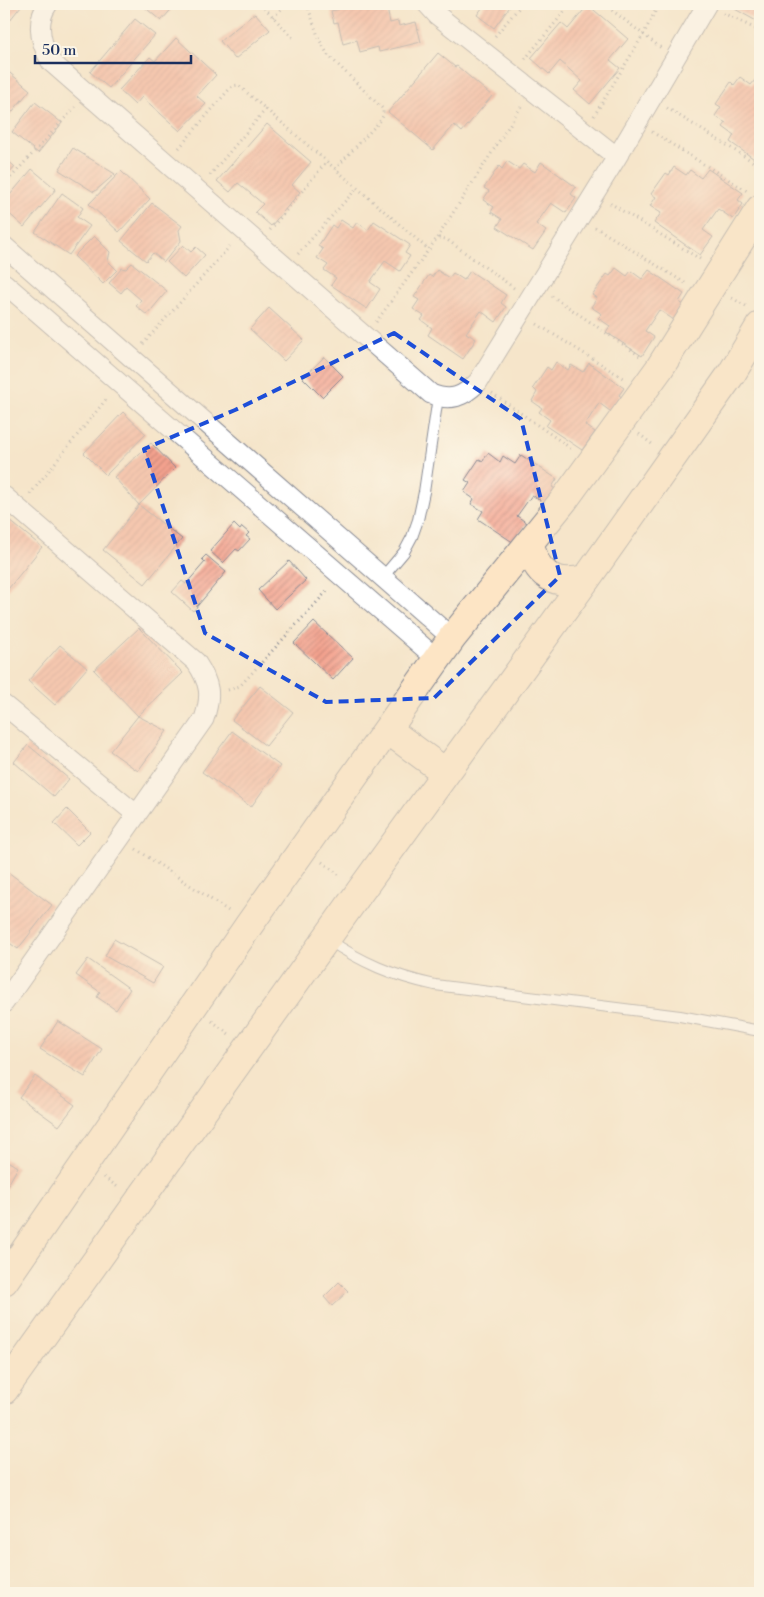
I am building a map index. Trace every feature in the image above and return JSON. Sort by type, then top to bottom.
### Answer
[{"type":"street","points":[[48,4],[41,21],[40,36],[51,62],[431,394],[446,398],[462,395],[470,391],[478,382],[617,157],[707,5]]},
{"type":"street","points":[[427,4],[437,15],[617,157]]},
{"type":"street","points":[[4,1282],[249,925],[444,649],[564,500],[659,369],[713,284],[756,201]]},
{"type":"street","points":[[4,246],[382,578],[444,649]]},
{"type":"street","points":[[4,283],[341,575],[444,649]]},
{"type":"street","points":[[4,1390],[732,372],[756,318]]},
{"type":"street","points":[[4,496],[196,662],[205,675],[209,689],[209,704],[204,719],[120,838],[10,981],[4,1003]]},
{"type":"street","points":[[530,542],[532,555],[538,567],[548,576],[560,581],[574,582],[586,578]]},
{"type":"street","points":[[4,705],[137,815]]},
{"type":"street","points":[[388,730],[446,772]]},
{"type":"lane","points":[[382,578],[404,552],[418,520],[438,397]]},
{"type":"lane","points":[[326,939],[367,964],[412,980],[435,985],[680,1016],[760,1031]]},
{"type":"path","points":[[261,4],[293,38]]},
{"type":"path","points":[[273,17],[287,4]]},
{"type":"path","points":[[307,4],[319,39],[328,55],[383,109],[381,120],[335,168]]},
{"type":"path","points":[[483,51],[522,4]]},
{"type":"path","points":[[513,74],[571,4]]},
{"type":"path","points":[[604,4],[675,59]]},
{"type":"path","points":[[584,131],[643,35],[659,4]]},
{"type":"path","points":[[707,5],[760,31]]},
{"type":"path","points":[[167,163],[234,85],[241,86],[428,249]]},
{"type":"path","points":[[366,337],[437,239],[532,90]]},
{"type":"path","points":[[4,185],[88,94]]},
{"type":"path","points":[[652,98],[760,166]]},
{"type":"path","points":[[198,190],[266,109]]},
{"type":"path","points":[[637,123],[756,201]]},
{"type":"path","points":[[259,244],[327,161]]},
{"type":"path","points":[[286,267],[357,188]]},
{"type":"path","points":[[594,194],[756,318]]},
{"type":"path","points":[[579,218],[713,284]]},
{"type":"path","points":[[131,358],[244,230]]},
{"type":"path","points":[[437,239],[446,239],[529,299],[643,391]]},
{"type":"path","points":[[529,299],[659,369]]},
{"type":"path","points":[[478,382],[591,462]]},
{"type":"path","points":[[18,508],[120,383]]},
{"type":"path","points":[[621,421],[670,458]]},
{"type":"path","points":[[209,689],[224,691],[240,686],[341,575]]},
{"type":"path","points":[[120,838],[249,925]]},
{"type":"path","points":[[304,848],[361,890]]},
{"type":"path","points":[[194,1006],[247,1049]]},
{"type":"path","points":[[85,1164],[138,1202]]},
{"type":"highlighted area","points":[[394,333],[521,419],[560,576],[434,698],[326,702],[205,633],[144,449],[235,410]]},
{"type":"building","points":[[4,4],[18,4],[21,6],[6,25],[4,23]]},
{"type":"building","points":[[141,4],[176,4],[161,21]]},
{"type":"building","points":[[337,4],[397,4],[397,6],[387,8],[390,23],[398,21],[399,26],[416,22],[421,42],[379,52],[378,47],[360,52],[357,40],[343,44],[338,22],[334,23],[331,11],[339,9]]},
{"type":"building","points":[[485,4],[512,4],[494,28],[477,15]]},
{"type":"building","points":[[736,4],[760,4],[760,23],[733,8]]},
{"type":"building","points":[[588,5],[628,39],[610,60],[620,68],[590,104],[574,90],[582,81],[560,61],[549,74],[531,58],[561,23],[568,29]]},
{"type":"building","points":[[255,13],[270,30],[235,59],[220,41]]},
{"type":"building","points":[[135,19],[155,35],[109,88],[90,72]]},
{"type":"building","points":[[176,38],[216,75],[197,96],[206,104],[180,131],[142,97],[135,105],[119,90],[150,57],[155,61]]},
{"type":"building","points":[[438,53],[455,67],[457,66],[492,96],[462,132],[454,125],[433,150],[388,112]]},
{"type":"building","points":[[4,68],[30,90],[4,122]]},
{"type":"building","points":[[740,77],[751,85],[755,80],[760,83],[760,163],[730,142],[734,135],[723,127],[726,123],[715,116],[721,107],[716,104],[731,82],[734,85]]},
{"type":"building","points":[[35,102],[62,123],[38,153],[12,132]]},
{"type":"building","points":[[267,124],[311,162],[292,185],[300,192],[271,226],[255,212],[263,204],[238,183],[230,192],[217,181]]},
{"type":"building","points":[[73,148],[115,174],[94,192],[59,170]]},
{"type":"building","points":[[4,157],[15,167],[4,180]]},
{"type":"building","points":[[507,161],[519,169],[523,164],[535,172],[541,162],[576,187],[571,194],[576,198],[566,213],[551,203],[536,224],[546,231],[533,250],[497,227],[502,219],[491,212],[494,207],[483,200],[489,191],[484,188],[499,166],[502,169]]},
{"type":"building","points":[[674,167],[686,175],[690,170],[701,178],[708,169],[743,193],[738,200],[743,204],[733,219],[718,209],[703,230],[713,237],[700,255],[654,223],[661,213],[650,206],[656,197],[651,194],[666,173],[669,175]]},
{"type":"building","points":[[32,169],[56,189],[24,227],[4,209],[4,202]]},
{"type":"building","points":[[121,171],[150,199],[119,232],[89,204]]},
{"type":"building","points":[[62,193],[83,208],[77,217],[90,226],[69,255],[35,232]]},
{"type":"building","points":[[152,203],[182,226],[179,230],[181,241],[164,262],[153,253],[146,261],[121,241]]},
{"type":"building","points":[[341,220],[353,228],[357,222],[368,230],[374,221],[410,245],[405,253],[410,256],[400,271],[385,261],[370,282],[380,289],[367,309],[331,285],[336,278],[324,270],[328,265],[317,258],[323,249],[318,246],[332,225],[336,228]]},
{"type":"building","points":[[94,236],[110,252],[108,261],[117,270],[103,284],[74,256]]},
{"type":"building","points":[[183,245],[191,252],[196,247],[205,255],[184,278],[167,262]]},
{"type":"building","points":[[132,263],[167,291],[147,315],[136,306],[141,300],[126,287],[121,293],[109,283],[122,268],[126,269]]},
{"type":"building","points":[[616,268],[627,276],[631,271],[642,279],[649,270],[684,294],[679,302],[684,305],[674,320],[659,310],[645,331],[654,337],[642,356],[606,332],[610,326],[598,318],[602,314],[591,307],[597,298],[592,295],[607,274],[610,276]]},
{"type":"building","points":[[437,270],[449,278],[453,273],[464,280],[470,271],[506,295],[501,303],[506,307],[496,322],[481,311],[466,333],[476,339],[463,359],[428,335],[432,328],[421,320],[424,316],[413,309],[419,300],[414,297],[429,275],[432,277]]},
{"type":"building","points":[[269,308],[304,340],[284,361],[250,329]]},
{"type":"building","points":[[324,357],[343,376],[322,397],[303,378]]},
{"type":"building","points":[[556,362],[568,370],[571,365],[583,372],[589,363],[624,388],[619,395],[624,399],[614,414],[599,403],[585,425],[595,432],[582,450],[546,426],[550,420],[539,412],[542,408],[532,401],[537,392],[533,388],[547,367],[551,370]]},
{"type":"building","points":[[123,412],[146,434],[106,475],[84,453]]},
{"type":"building","points":[[151,443],[175,468],[139,505],[114,477]]},
{"type":"building","points":[[488,453],[500,462],[503,456],[515,464],[521,455],[557,479],[552,487],[557,490],[547,505],[532,495],[517,516],[527,523],[514,543],[478,519],[483,511],[471,504],[474,499],[464,492],[470,483],[465,480],[479,459],[483,461]]},
{"type":"building","points":[[139,505],[182,539],[145,584],[103,550]]},
{"type":"building","points":[[4,516],[42,547],[4,594]]},
{"type":"building","points":[[234,524],[240,530],[242,527],[249,533],[246,536],[250,539],[239,551],[236,549],[223,563],[210,551]]},
{"type":"building","points":[[206,555],[226,572],[193,611],[172,592],[182,581],[186,584],[205,562],[202,559]]},
{"type":"building","points":[[289,561],[306,580],[275,609],[258,590]]},
{"type":"building","points":[[314,622],[353,658],[333,680],[294,643]]},
{"type":"building","points":[[139,628],[183,673],[138,716],[94,670]]},
{"type":"building","points":[[60,645],[87,668],[55,705],[28,681]]},
{"type":"building","points":[[260,686],[293,712],[266,746],[232,720]]},
{"type":"building","points":[[138,716],[167,731],[138,771],[110,751]]},
{"type":"building","points":[[232,731],[280,766],[251,807],[202,772]]},
{"type":"building","points":[[28,745],[69,779],[54,797],[14,762]]},
{"type":"building","points":[[67,809],[90,832],[77,845],[54,823]]},
{"type":"building","points":[[4,869],[52,905],[18,949],[4,939]]},
{"type":"building","points":[[114,939],[163,967],[153,983],[105,956]]},
{"type":"building","points":[[88,959],[130,989],[116,1010],[97,997],[100,992],[76,975]]},
{"type":"building","points":[[58,1021],[102,1049],[85,1077],[40,1049]]},
{"type":"building","points":[[35,1076],[75,1105],[59,1126],[19,1097]]},
{"type":"building","points":[[4,1158],[18,1167],[4,1192]]},
{"type":"building","points":[[339,1282],[348,1291],[332,1306],[324,1297]]}]
